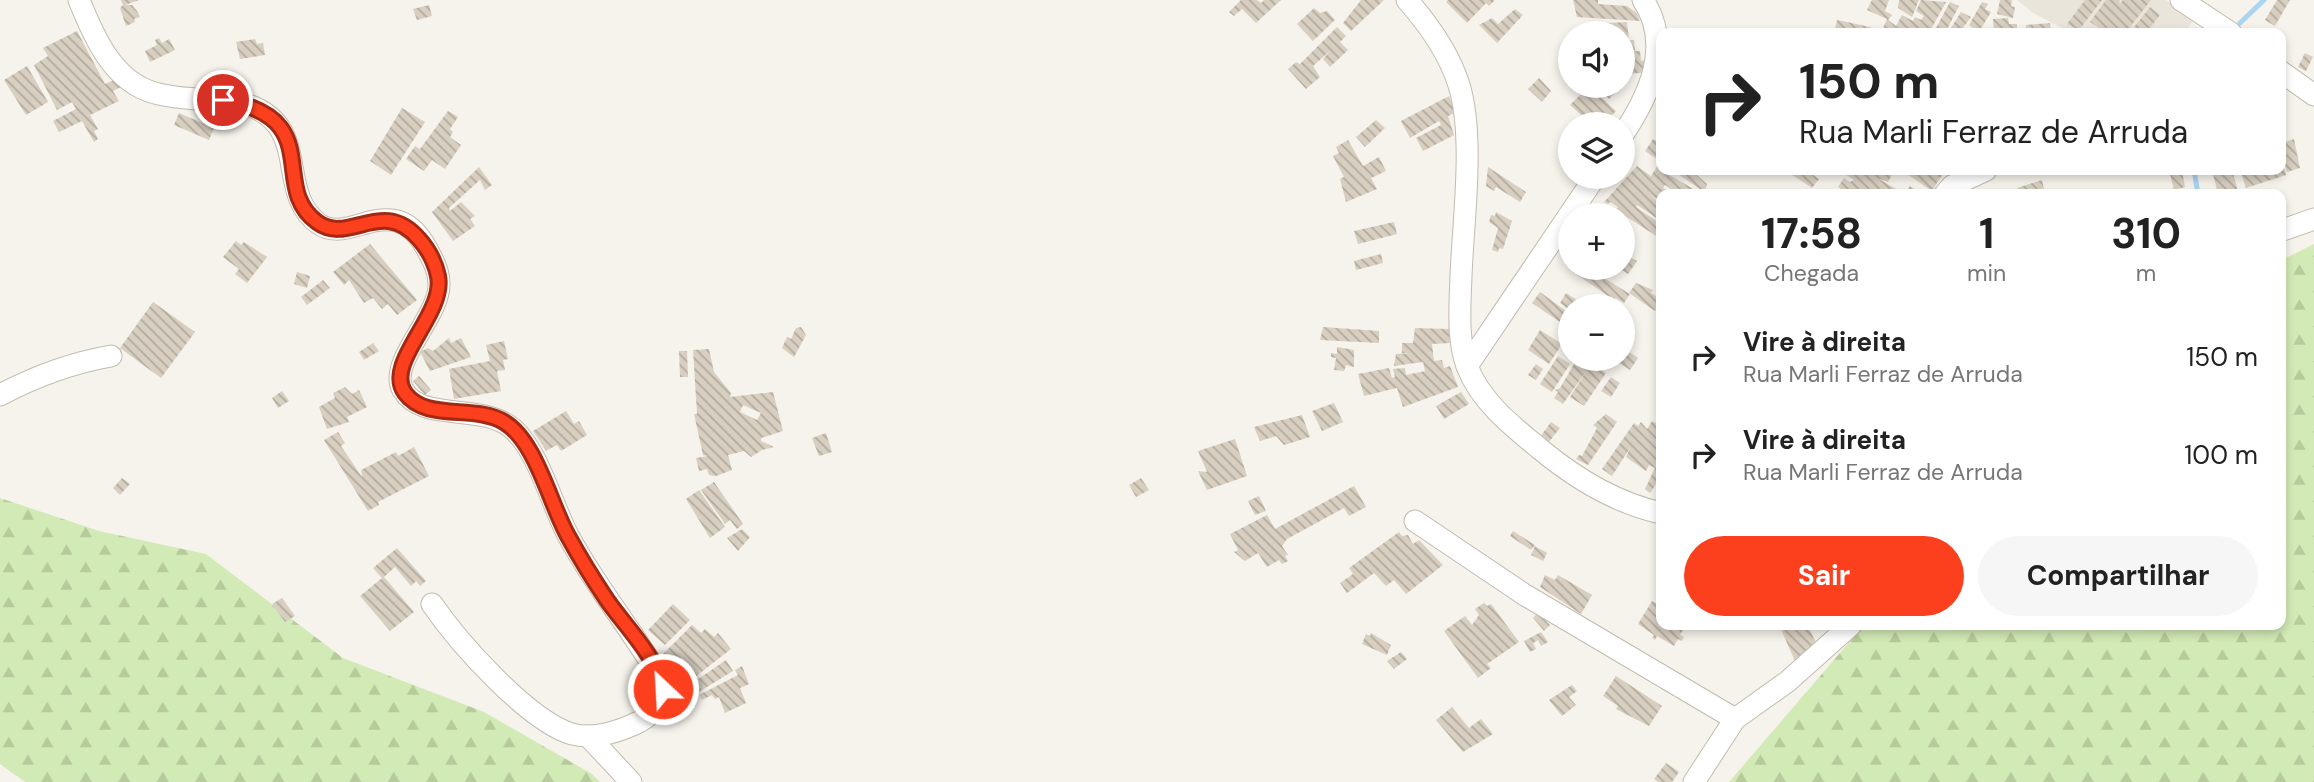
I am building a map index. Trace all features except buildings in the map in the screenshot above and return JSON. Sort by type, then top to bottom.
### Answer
[{"type":"street","points":[[79,0],[97,41],[117,70],[141,89],[157,94],[242,103],[254,106],[274,120],[289,144],[300,200],[316,222],[333,228],[387,219],[412,230],[433,261],[440,285],[430,318],[404,362],[400,380],[404,392],[416,404],[441,410],[483,414],[504,422],[516,432],[527,447],[568,537],[661,679],[662,697],[651,715],[609,733],[588,736],[561,729],[509,690],[471,656],[432,604]]},
{"type":"street","points":[[1407,0],[1441,43],[1459,86],[1466,128],[1460,306],[1467,366],[1482,394],[1509,424],[1567,471],[1634,507],[1656,512]]},
{"type":"street","points":[[1643,0],[1652,13],[1656,39]]},
{"type":"street","points":[[2181,0],[2223,28]]},
{"type":"street","points":[[1635,114],[1651,87],[1656,62]]},
{"type":"street","points":[[2286,75],[2309,92]]},
{"type":"street","points":[[2286,94],[2309,92]]},
{"type":"street","points":[[1949,189],[1975,175]]},
{"type":"street","points":[[1467,366],[1587,189]]},
{"type":"street","points":[[2286,229],[2314,219]]},
{"type":"street","points":[[0,395],[31,379],[78,362],[111,356]]},
{"type":"street","points":[[1415,521],[1525,594],[1735,719]]},
{"type":"street","points":[[1694,782],[1735,719],[1787,682],[1845,630]]},
{"type":"street","points":[[588,736],[631,782]]},
{"type":"shaded area","points":[[2017,0],[2166,0],[2194,19],[2188,28],[2062,28],[2033,13]]},
{"type":"green space","points":[[2314,244],[2314,782],[1729,782],[1860,630],[2286,630],[2286,258]]},
{"type":"green space","points":[[0,498],[99,531],[206,554],[343,658],[484,712],[592,774],[600,782],[25,782],[0,764]]},
{"type":"waterway","points":[[2240,23],[2264,0]]},
{"type":"waterway","points":[[2195,175],[2197,189]]},
{"type":"route","points":[[223,100],[254,106],[281,128],[289,144],[300,200],[309,216],[316,222],[333,228],[387,219],[412,230],[424,245],[433,261],[440,285],[430,318],[404,362],[400,380],[404,392],[416,404],[441,410],[483,414],[504,422],[516,432],[527,447],[568,537],[604,596],[651,662],[661,679],[663,689]]}]
